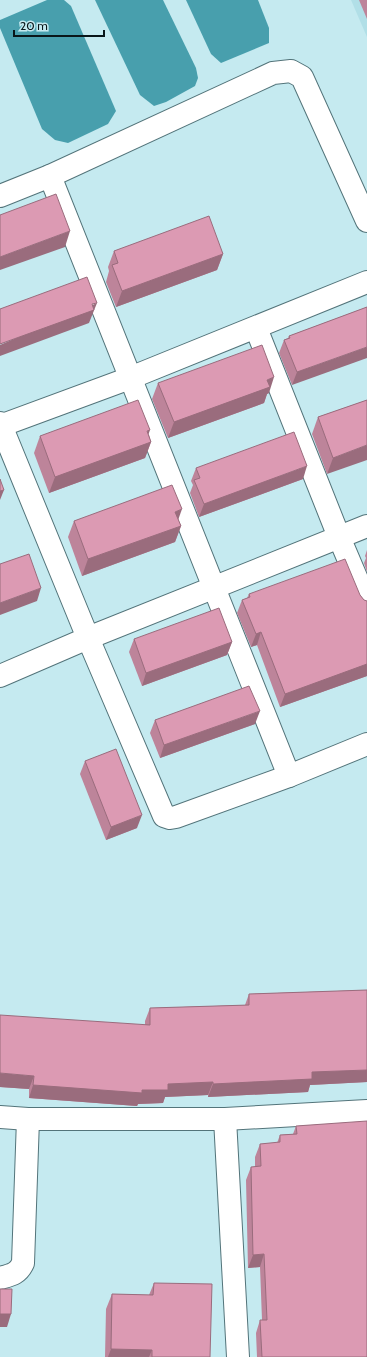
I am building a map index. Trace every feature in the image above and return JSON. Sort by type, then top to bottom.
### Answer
[{"type":"street","points":[[0,196],[50,176],[273,73],[291,71],[302,77],[367,221]]},
{"type":"street","points":[[50,176],[289,776]]},
{"type":"street","points":[[367,282],[130,378],[0,425],[88,638],[164,816],[170,818],[176,817],[289,776],[367,744]]},
{"type":"street","points":[[256,328],[339,537],[367,603]]},
{"type":"street","points":[[0,676],[88,638],[367,526]]},
{"type":"street","points":[[0,1117],[28,1119],[225,1119],[367,1111]]},
{"type":"street","points":[[0,1278],[14,1274],[20,1269],[23,1263],[28,1119]]},
{"type":"street","points":[[225,1119],[238,1357]]},
{"type":"shaded area","points":[[351,0],[367,0],[367,37]]},
{"type":"water","points":[[47,0],[64,0],[71,6],[116,111],[108,124],[68,143],[55,140],[42,129],[0,28],[0,20]]},
{"type":"water","points":[[95,0],[163,0],[196,68],[198,78],[195,86],[166,102],[154,106],[140,95]]},
{"type":"water","points":[[186,0],[258,0],[269,28],[269,43],[221,63],[211,54]]},
{"type":"building","points":[[56,194],[70,231],[0,257],[0,215]]},
{"type":"building","points":[[209,216],[223,254],[122,291],[112,265],[118,263],[114,251]]},
{"type":"building","points":[[87,277],[97,303],[92,304],[94,310],[0,344],[0,309]]},
{"type":"building","points":[[367,307],[367,347],[297,372],[284,340],[290,338],[289,336]]},
{"type":"building","points":[[262,345],[274,377],[267,380],[270,387],[174,422],[158,383]]},
{"type":"building","points":[[138,400],[150,430],[147,431],[151,442],[55,477],[40,436]]},
{"type":"building","points":[[367,400],[367,445],[333,458],[318,417]]},
{"type":"building","points":[[294,432],[307,466],[204,504],[194,480],[200,478],[196,468]]},
{"type":"building","points":[[0,479],[4,490],[0,491]]},
{"type":"building","points":[[172,485],[182,509],[175,512],[181,526],[88,559],[74,521]]},
{"type":"building","points":[[29,554],[41,588],[0,603],[0,564]]},
{"type":"building","points":[[345,559],[360,595],[367,601],[367,664],[285,694],[261,632],[256,634],[242,600],[250,597],[249,594]]},
{"type":"building","points":[[219,608],[232,642],[146,673],[134,639]]},
{"type":"building","points":[[249,686],[260,711],[164,745],[155,720]]},
{"type":"building","points":[[116,749],[142,815],[111,827],[85,761]]},
{"type":"building","points":[[367,990],[367,1070],[312,1072],[312,1079],[213,1084],[213,1082],[168,1084],[168,1090],[142,1090],[142,1093],[33,1085],[34,1076],[0,1073],[0,1015],[150,1025],[150,1008],[249,1005],[249,994]]},
{"type":"building","points":[[367,1121],[367,1357],[262,1357],[260,1320],[267,1320],[264,1254],[253,1255],[251,1167],[261,1166],[260,1144],[280,1142],[280,1135],[297,1134],[296,1126]]},
{"type":"building","points":[[154,1283],[212,1284],[210,1357],[152,1357],[152,1350],[111,1349],[112,1294],[153,1295]]},
{"type":"building","points":[[0,1289],[12,1289],[11,1314],[0,1314]]}]
